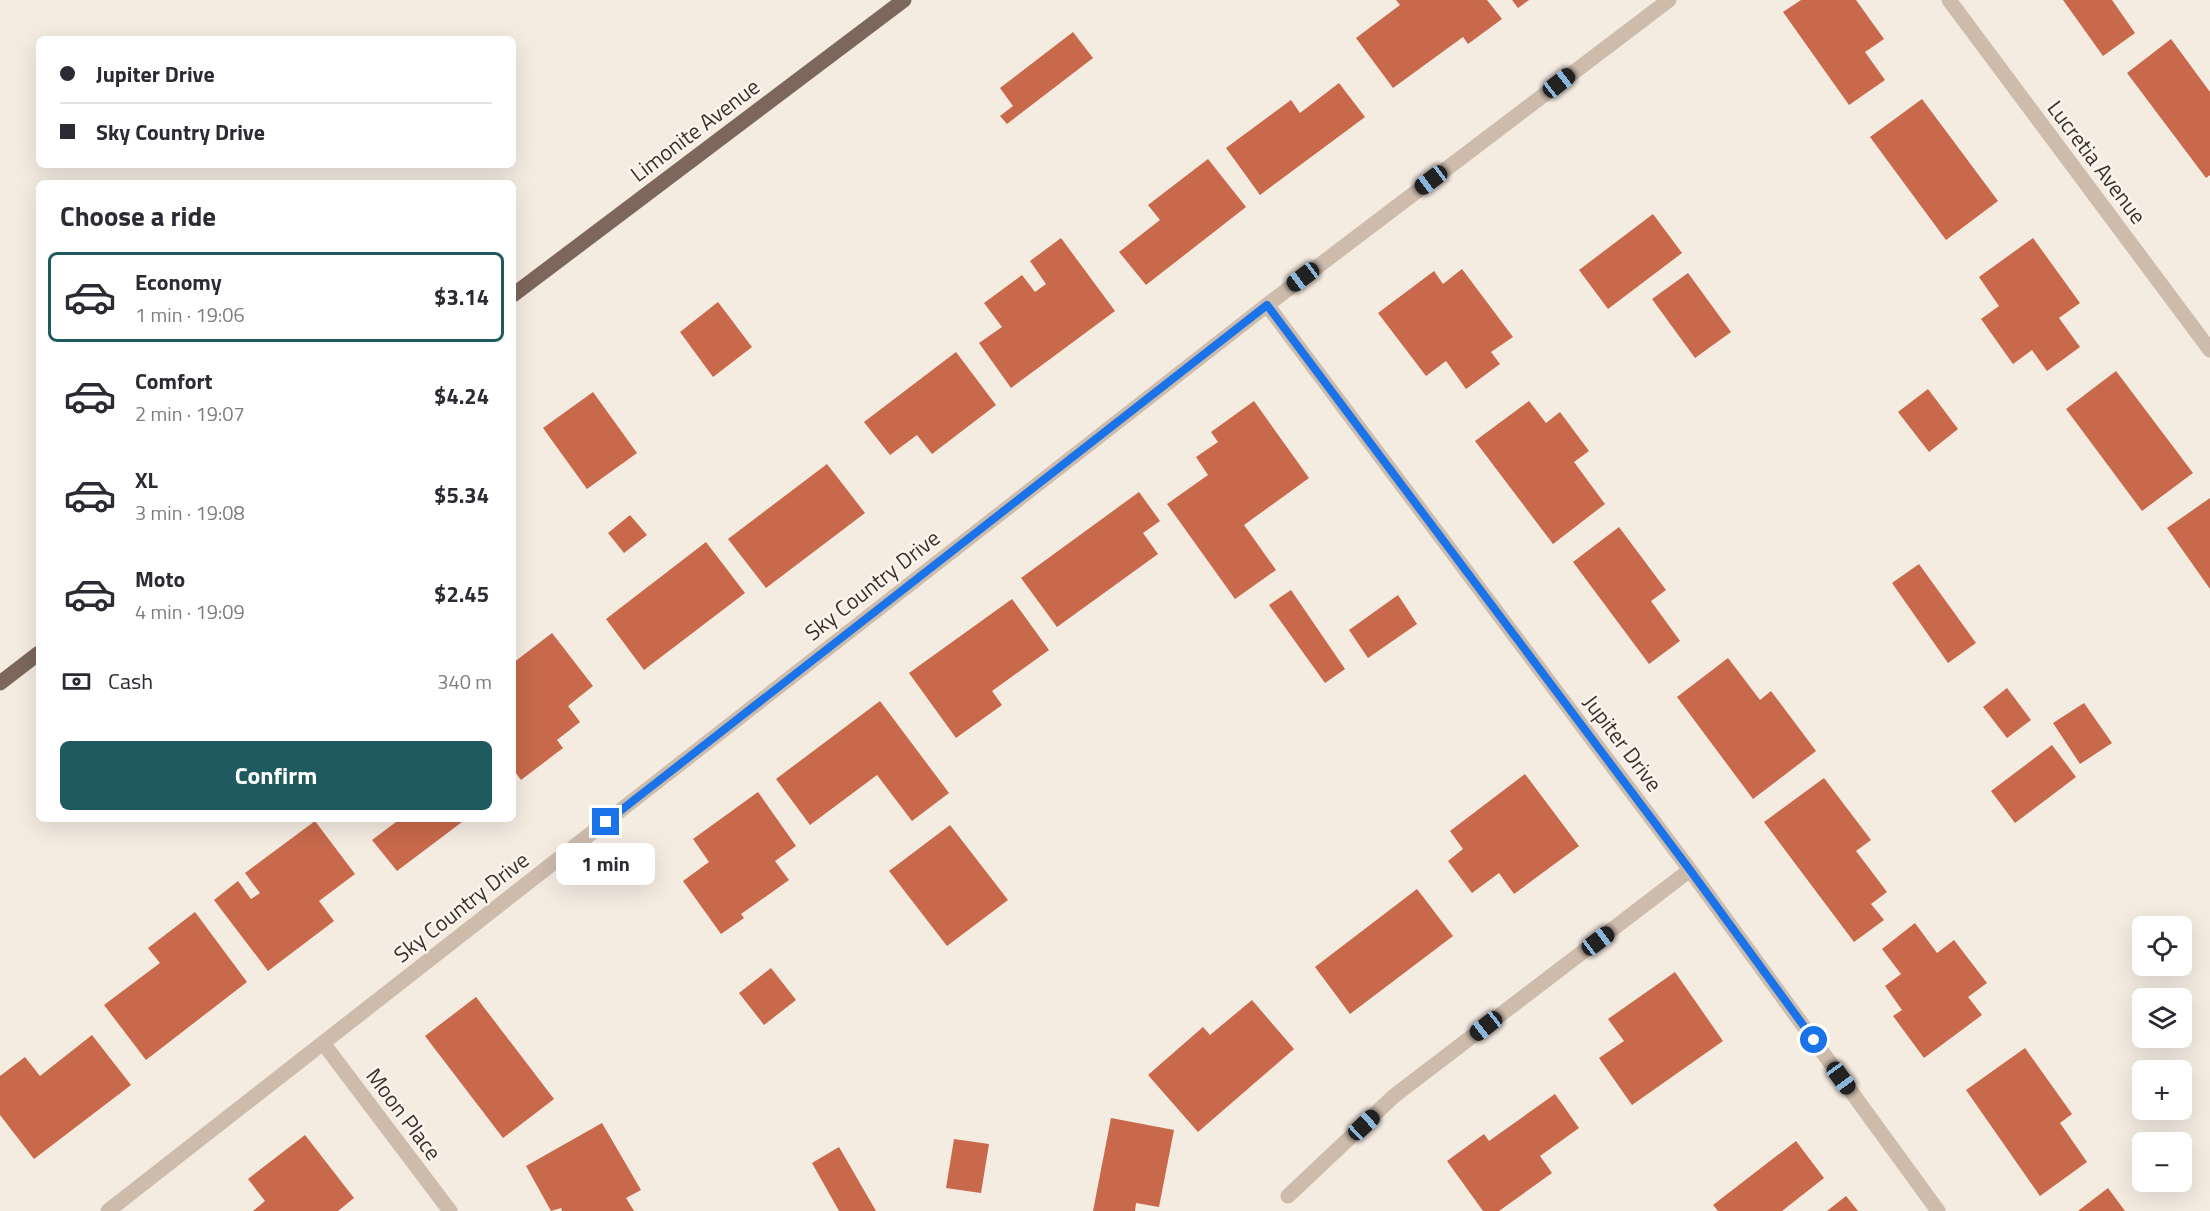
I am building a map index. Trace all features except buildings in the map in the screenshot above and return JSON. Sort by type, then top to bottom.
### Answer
[{"type":"main road","name":"Limonite Avenue","points":[[516,293],[904,0]]},
{"type":"main road","points":[[0,683],[36,656]]},
{"type":"street","name":"Sky Country Drive","points":[[108,1211],[1267,305],[1669,0]]},
{"type":"street","name":"Lucretia Avenue","points":[[1949,0],[2210,350]]},
{"type":"street","name":"Jupiter Drive","points":[[1267,305],[1690,870],[1938,1211]]},
{"type":"street","points":[[1288,1196],[1394,1096],[1690,870]]},
{"type":"street","name":"Moon Place","points":[[323,1043],[450,1211]]},
{"type":"route","points":[[606,822],[1267,305],[1690,870],[1814,1040]]}]
